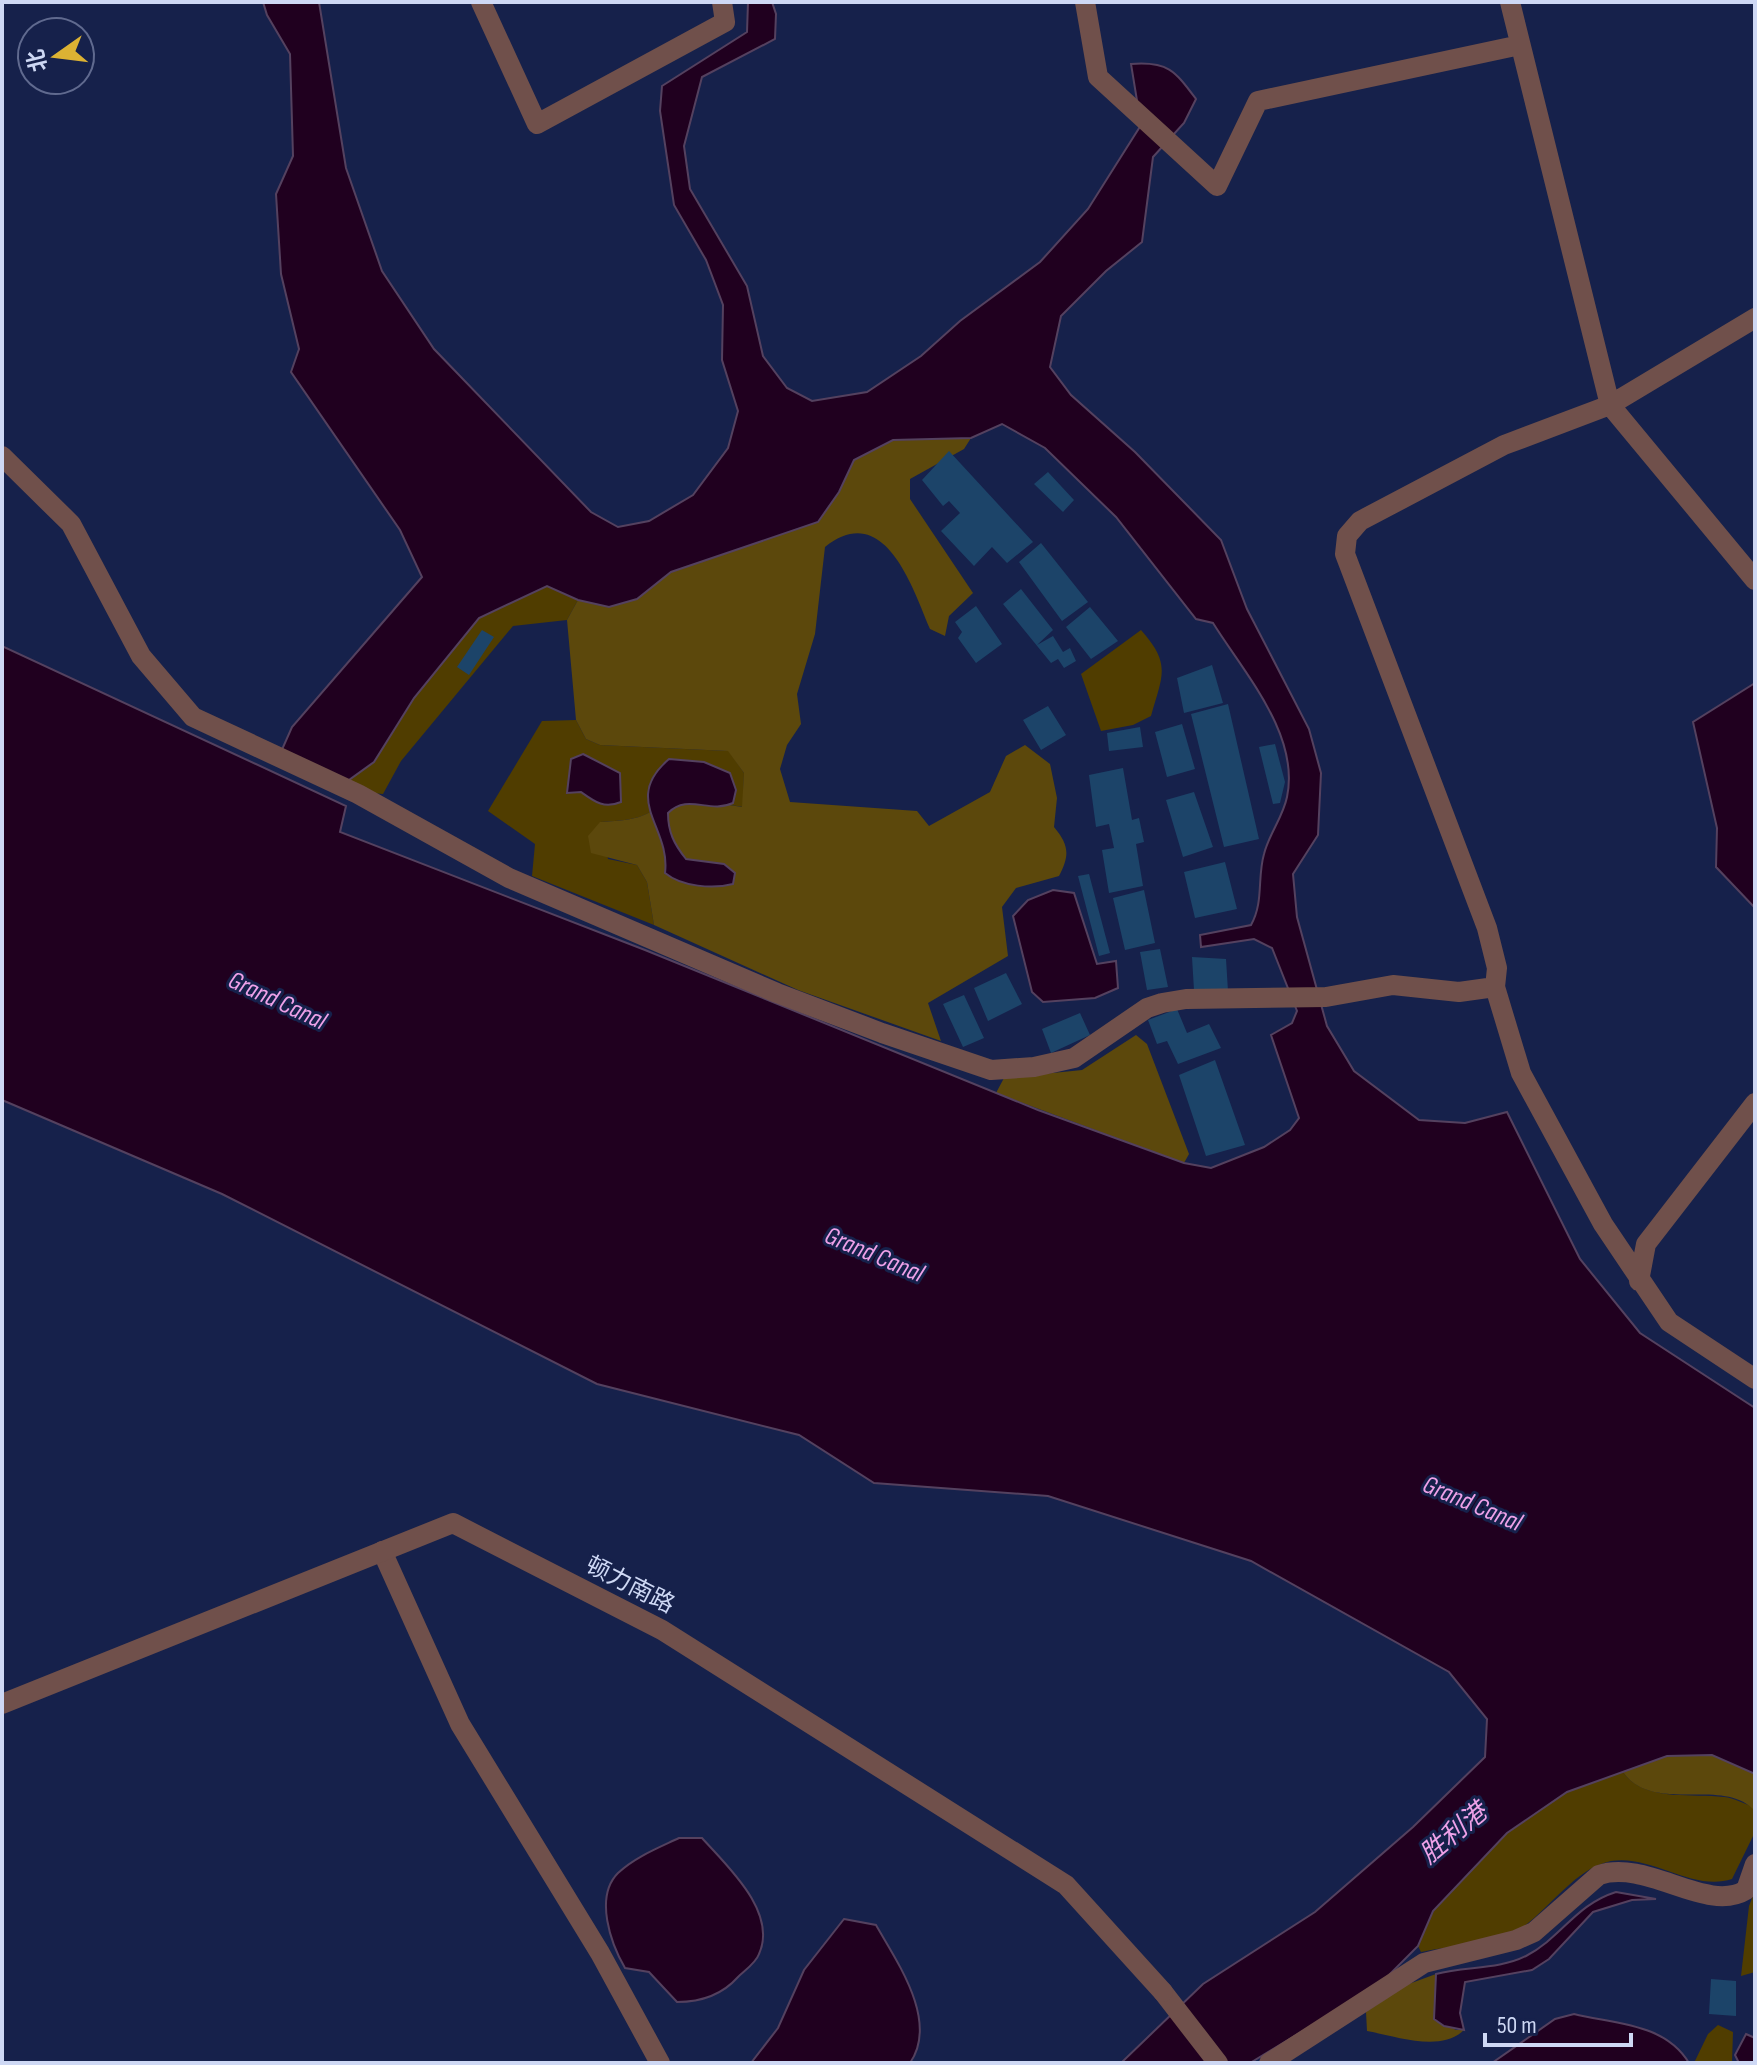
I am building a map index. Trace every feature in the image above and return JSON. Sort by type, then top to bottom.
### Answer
[{"type":"street","points":[[481,2],[537,124],[725,22],[722,2]]},
{"type":"street","points":[[1085,2],[1098,77],[1217,186],[1258,101],[1520,45]]},
{"type":"street","points":[[1510,2],[1610,405],[1755,580]]},
{"type":"street","points":[[1755,318],[1610,405],[1504,445],[1360,521],[1347,536],[1345,554],[1487,928],[1497,968],[1495,987],[1521,1073],[1603,1224],[1669,1322],[1755,1379]]},
{"type":"street","points":[[2,456],[71,524],[141,656],[193,717],[358,794],[509,878],[777,993],[991,1070],[1034,1067],[1074,1058],[1147,1008],[1186,999],[1282,1000],[1326,997],[1393,985],[1459,992],[1495,987]]},
{"type":"street","points":[[1639,1281],[1646,1244],[1755,1103]]},
{"type":"street","name":"顿力南路","points":[[2,1704],[453,1523],[662,1630],[1066,1885],[1163,1992],[1218,2063]]},
{"type":"street","points":[[382,1551],[460,1724],[600,1953],[659,2062]]},
{"type":"street","points":[[1269,2063],[1424,1963],[1516,1940],[1534,1932],[1599,1875],[1610,1871],[1650,1875],[1711,1895],[1736,1897],[1746,1890],[1755,1864]]},
{"type":"shaded area","points":[[971,438],[964,449],[910,479],[910,499],[973,593],[949,616],[945,636],[930,629],[904,572],[893,554],[879,541],[864,534],[846,535],[825,547],[815,634],[797,694],[801,724],[787,745],[780,769],[790,802],[917,811],[929,826],[990,792],[1006,756],[1025,745],[1050,764],[1057,798],[1054,827],[1063,839],[1066,850],[1063,869],[1059,876],[1016,888],[1002,907],[1008,956],[928,1003],[941,1041],[798,990],[654,925],[647,882],[637,865],[591,853],[588,836],[600,822],[646,814],[668,795],[742,807],[744,773],[728,751],[600,745],[586,739],[576,720],[567,620],[578,600],[609,607],[637,599],[671,572],[818,522],[839,492],[854,460],[894,440]]},
{"type":"shaded area","points":[[547,586],[578,600],[567,620],[513,626],[401,761],[383,794],[335,790],[374,762],[414,698],[479,618]]},
{"type":"shaded area","points":[[1141,630],[1161,661],[1159,690],[1151,716],[1133,725],[1101,731],[1081,674]]},
{"type":"shaded area","points":[[576,720],[586,739],[600,745],[729,751],[744,773],[743,807],[669,795],[647,814],[600,822],[608,859],[637,865],[647,882],[654,925],[532,876],[535,844],[488,811],[542,721]]},
{"type":"shaded area","points":[[1136,1035],[1147,1044],[1189,1154],[1184,1163],[996,1093],[1004,1078],[1082,1070]]},
{"type":"shaded area","points":[[1712,1755],[1755,1774],[1755,1811],[1742,1801],[1726,1796],[1652,1791],[1636,1785],[1623,1772],[1667,1756]]},
{"type":"shaded area","points":[[1623,1772],[1632,1782],[1655,1792],[1724,1797],[1754,1807],[1755,1832],[1732,1879],[1702,1881],[1642,1863],[1611,1861],[1586,1871],[1533,1919],[1513,1932],[1488,1940],[1421,1952],[1418,1946],[1433,1911],[1507,1833],[1567,1792]]},
{"type":"shaded area","points":[[1755,1891],[1755,1972],[1741,1976],[1749,1906]]},
{"type":"shaded area","points":[[1436,1974],[1435,2019],[1456,2030],[1464,2030],[1443,2041],[1431,2042],[1367,2031],[1366,2012],[1406,1985]]},
{"type":"shaded area","points":[[1718,2025],[1733,2032],[1732,2063],[1694,2063],[1708,2034]]},
{"type":"water","points":[[263,2],[319,2],[346,168],[382,271],[434,349],[591,512],[618,527],[649,521],[693,495],[728,448],[738,411],[722,360],[723,305],[706,260],[674,205],[660,111],[662,86],[747,32],[748,2],[772,2],[776,14],[775,39],[702,77],[684,146],[690,189],[747,286],[763,356],[787,388],[812,401],[867,392],[921,356],[960,321],[1040,262],[1088,209],[1141,125],[1131,64],[1162,66],[1182,81],[1196,99],[1184,123],[1153,157],[1142,242],[1106,271],[1061,316],[1050,367],[1071,395],[1135,452],[1221,540],[1247,609],[1309,729],[1321,773],[1318,835],[1293,874],[1297,917],[1327,1026],[1354,1071],[1419,1120],[1465,1123],[1507,1112],[1580,1259],[1640,1333],[1755,1408],[1755,1774],[1712,1755],[1667,1756],[1567,1792],[1507,1833],[1433,1911],[1418,1946],[1379,1985],[1250,2063],[1121,2063],[1203,1984],[1315,1912],[1413,1827],[1485,1757],[1487,1719],[1449,1672],[1251,1561],[1048,1496],[874,1483],[799,1435],[597,1384],[222,1194],[2,1100],[2,646],[346,806],[340,832],[645,950],[1038,1110],[1184,1163],[1211,1168],[1264,1147],[1290,1130],[1299,1118],[1271,1035],[1292,1023],[1297,1011],[1272,948],[1254,939],[1201,947],[1200,935],[1251,925],[1255,916],[1264,854],[1287,797],[1289,774],[1278,728],[1254,684],[1213,623],[1196,619],[1116,517],[1045,448],[1002,424],[971,438],[893,440],[854,460],[839,492],[818,522],[671,572],[637,599],[609,607],[578,600],[547,586],[479,618],[414,698],[374,762],[335,790],[276,763],[292,727],[422,577],[400,530],[291,372],[299,349],[281,274],[276,194],[293,156],[290,54],[267,15]]},
{"type":"water","points":[[1755,683],[1755,908],[1716,867],[1717,828],[1693,722]]},
{"type":"water","points":[[583,754],[620,773],[621,802],[605,805],[581,792],[567,793],[571,759]]},
{"type":"water","points":[[669,759],[704,762],[730,773],[736,790],[733,803],[724,806],[683,805],[668,813],[672,838],[686,859],[724,864],[735,873],[733,884],[698,886],[665,873],[665,857],[648,801],[655,774]]},
{"type":"water","points":[[1053,890],[1074,893],[1097,964],[1116,961],[1118,988],[1095,998],[1043,1002],[1032,992],[1013,916],[1028,900]]},
{"type":"water","points":[[679,1838],[702,1838],[736,1876],[756,1906],[762,1922],[763,1938],[755,1961],[732,1983],[702,1999],[677,2002],[649,1972],[625,1968],[610,1934],[606,1907],[611,1883],[618,1873],[639,1858]]},
{"type":"water","points":[[1616,1892],[1656,1899],[1632,1900],[1593,1912],[1549,1959],[1532,1970],[1465,1982],[1460,2013],[1464,2030],[1444,2026],[1434,2019],[1436,1974],[1504,1964],[1526,1956],[1590,1905]]},
{"type":"water","points":[[844,1919],[876,1925],[904,1974],[918,2011],[920,2029],[918,2047],[910,2063],[751,2063],[778,2028],[804,1970]]},
{"type":"water","points":[[1574,2014],[1622,2023],[1653,2033],[1679,2050],[1689,2063],[1492,2063],[1555,2019]]},
{"type":"water","points":[[1746,2034],[1755,2038],[1755,2063],[1739,2063],[1735,2055]]},
{"type":"building","points":[[949,451],[1033,542],[1007,563],[992,547],[974,566],[941,531],[960,513],[949,501],[943,506],[922,480]]},
{"type":"building","points":[[1048,472],[1074,500],[1063,512],[1034,484]]},
{"type":"building","points":[[1041,543],[1088,602],[1062,621],[1019,562]]},
{"type":"building","points":[[1021,589],[1053,630],[1037,645],[1053,636],[1063,652],[1070,648],[1076,661],[1064,668],[1058,659],[1051,663],[1003,604]]},
{"type":"building","points":[[976,606],[1002,644],[976,663],[958,638],[962,632],[955,622]]},
{"type":"building","points":[[1090,607],[1118,641],[1091,659],[1066,627]]},
{"type":"building","points":[[482,630],[494,637],[469,675],[457,667]]},
{"type":"building","points":[[1212,665],[1223,703],[1184,713],[1177,678]]},
{"type":"building","points":[[1228,704],[1259,839],[1224,847],[1191,714]]},
{"type":"building","points":[[1048,706],[1066,735],[1041,750],[1023,720]]},
{"type":"building","points":[[1182,724],[1195,769],[1167,777],[1155,732]]},
{"type":"building","points":[[1140,727],[1143,747],[1109,751],[1107,733]]},
{"type":"building","points":[[1275,744],[1285,782],[1280,803],[1273,804],[1259,747]]},
{"type":"building","points":[[1123,768],[1132,820],[1139,818],[1144,842],[1136,844],[1143,886],[1109,893],[1102,850],[1114,848],[1109,824],[1096,827],[1089,775]]},
{"type":"building","points":[[1194,792],[1213,847],[1183,857],[1166,800]]},
{"type":"building","points":[[1225,862],[1237,909],[1195,918],[1184,872]]},
{"type":"building","points":[[1089,874],[1110,953],[1099,956],[1078,876]]},
{"type":"building","points":[[1144,890],[1155,943],[1125,950],[1113,898]]},
{"type":"building","points":[[1160,949],[1168,987],[1147,990],[1140,952]]},
{"type":"building","points":[[1192,957],[1226,959],[1228,991],[1194,990]]},
{"type":"building","points":[[1006,973],[1022,1004],[988,1021],[974,988]]},
{"type":"building","points":[[964,995],[984,1038],[963,1047],[943,1004]]},
{"type":"building","points":[[1177,1009],[1187,1033],[1209,1024],[1221,1048],[1178,1064],[1167,1041],[1157,1044],[1148,1020]]},
{"type":"building","points":[[1080,1013],[1090,1035],[1051,1053],[1042,1029]]},
{"type":"building","points":[[1215,1060],[1245,1145],[1206,1156],[1179,1075]]},
{"type":"building","points":[[1711,1979],[1736,1981],[1736,2016],[1709,2014]]},
{"type":"water label","name":"Grand Canal","points":[[277,1001]]},
{"type":"water label","name":"Grand Canal","points":[[874,1255]]},
{"type":"water label","name":"Grand Canal","points":[[1472,1504]]},
{"type":"water label","name":"胜利港","points":[[1454,1834]]}]
